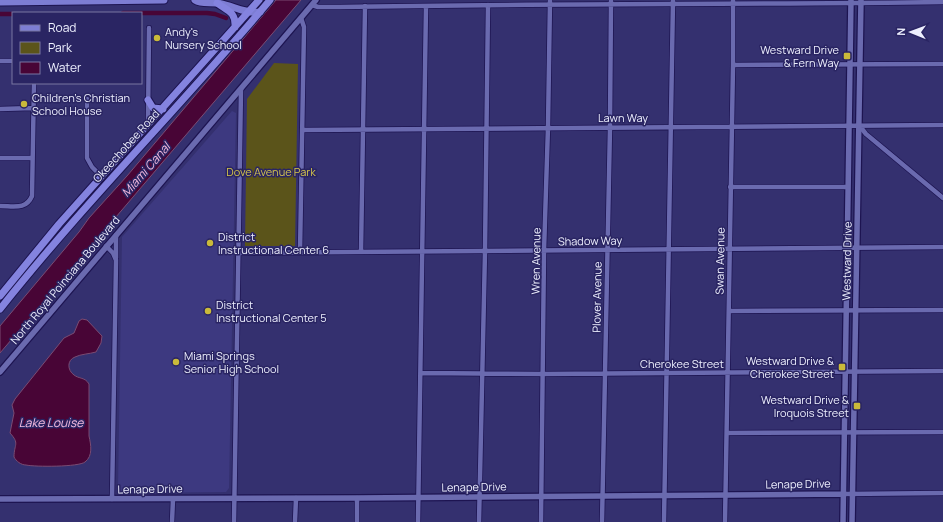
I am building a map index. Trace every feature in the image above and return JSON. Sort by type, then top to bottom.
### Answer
[{"type":"highway","name":"Okeechobee Road","points":[[0,296],[36,251],[235,27],[254,14],[270,0]]},
{"type":"highway","points":[[254,14],[258,2]]},
{"type":"highway","points":[[217,3],[233,14],[236,21],[235,27]]},
{"type":"highway","name":"Okeechobee Road","points":[[0,309],[37,263],[144,143],[254,14]]},
{"type":"highway","points":[[148,100],[153,108],[163,109]]},
{"type":"highway","points":[[144,143],[148,132],[148,125]]},
{"type":"highway","points":[[96,196],[102,177]]},
{"type":"highway","points":[[36,251],[35,257],[37,263]]},
{"type":"highway","points":[[0,284],[9,285]]},
{"type":"main road","points":[[0,2],[164,0]]},
{"type":"main road","points":[[195,0],[198,2],[217,3],[254,14]]},
{"type":"street","points":[[314,2],[321,7],[488,5],[499,2],[943,2]]},
{"type":"street","name":"North Royal Poinciana Boulevard","points":[[0,372],[314,2]]},
{"type":"street","name":"Wren Avenue","points":[[541,522],[544,374],[544,252],[550,2]]},
{"type":"street","points":[[664,522],[673,2]]},
{"type":"street","name":"Swan Avenue","points":[[725,522],[733,2]]},
{"type":"street","name":"Westward Drive","points":[[843,522],[851,2]]},
{"type":"street","name":"Westward Drive","points":[[852,522],[861,2]]},
{"type":"street","name":"Plover Avenue","points":[[602,522],[611,3]]},
{"type":"street","points":[[480,522],[488,5]]},
{"type":"street","points":[[361,252],[365,6]]},
{"type":"street","points":[[418,522],[426,6]]},
{"type":"street","points":[[300,252],[304,27],[301,18]]},
{"type":"street","points":[[148,125],[149,28]]},
{"type":"street","points":[[0,61],[12,61]]},
{"type":"street","points":[[733,65],[943,64]]},
{"type":"street","points":[[0,206],[23,206],[29,203],[32,196],[34,84]]},
{"type":"street","points":[[234,522],[241,89]]},
{"type":"street","points":[[87,99],[87,158],[92,167],[102,177]]},
{"type":"street","points":[[0,109],[33,108]]},
{"type":"street","points":[[859,125],[866,134],[943,198]]},
{"type":"street","name":"Lawn Way","points":[[302,130],[943,125]]},
{"type":"street","points":[[0,158],[32,158]]},
{"type":"street","points":[[730,187],[848,187]]},
{"type":"street","points":[[112,499],[116,235]]},
{"type":"street","points":[[106,246],[113,253],[116,260]]},
{"type":"street","name":"Shadow Way","points":[[238,253],[423,251],[544,252],[669,249],[943,247]]},
{"type":"street","points":[[729,311],[943,310]]},
{"type":"street","name":"Cherokee Street","points":[[421,373],[544,374],[943,371]]},
{"type":"street","points":[[727,433],[943,432]]},
{"type":"street","name":"Lenape Drive","points":[[1,500],[943,493]]},
{"type":"street","points":[[295,522],[296,498]]},
{"type":"street","points":[[357,522],[358,498]]},
{"type":"street","points":[[172,522],[173,499]]},
{"type":"shaded area","name":"Miami Springs Senior High School","points":[[232,111],[236,113],[229,488],[226,492],[124,493],[118,489],[122,237]]},
{"type":"green space","name":"Dove Avenue Park","points":[[274,63],[298,64],[295,246],[245,246],[247,99]]},
{"type":"water","name":"Miami Canal","points":[[276,0],[301,0],[0,353],[0,326],[89,218],[127,176]]},
{"type":"water","name":"Lake Louise","points":[[82,319],[87,320],[102,336],[101,343],[96,352],[72,358],[69,363],[69,368],[72,373],[86,380],[89,384],[89,436],[91,450],[88,460],[81,464],[66,466],[31,466],[22,464],[14,457],[16,442],[10,433],[14,413],[12,405],[15,399],[64,338],[74,333],[79,321]]},
{"type":"waterway","points":[[142,13],[207,13],[226,18]]},
{"type":"waterway","points":[[0,14],[12,14]]},
{"type":"place","name":"Andy's Nursery School","points":[[157,38]]},
{"type":"place","name":"Westward Drive & Fern Way","points":[[847,56]]},
{"type":"place","name":"Children's Christian School House","points":[[24,104]]},
{"type":"place","name":"District Instructional Center 6","points":[[210,243]]},
{"type":"place","name":"District Instructional Center 5","points":[[208,311]]},
{"type":"place","name":"Miami Springs Senior High School","points":[[176,362]]},
{"type":"place","name":"Westward Drive & Cherokee Street","points":[[842,367]]},
{"type":"place","name":"Westward Drive & Iroquois Street","points":[[857,406]]}]
